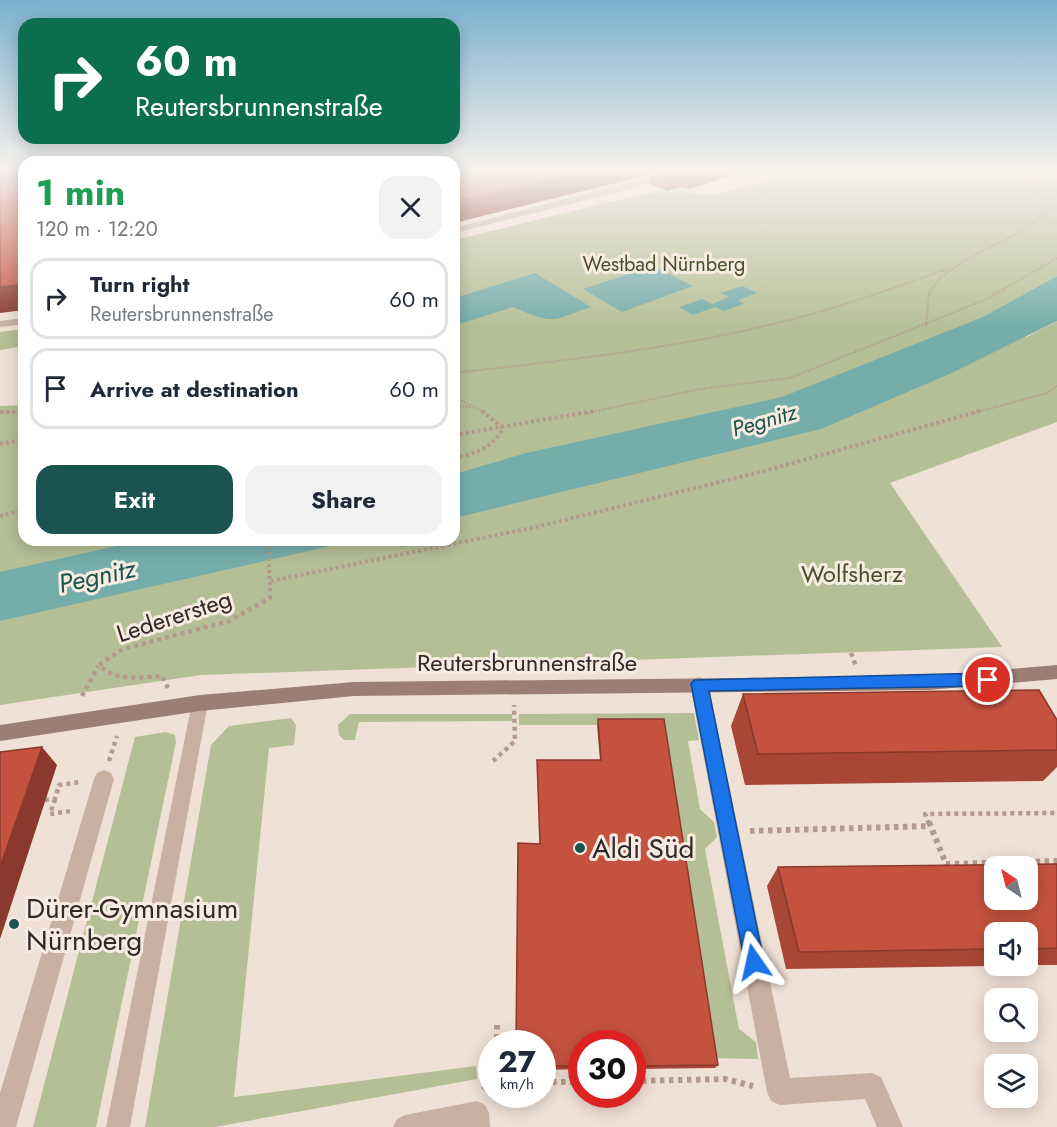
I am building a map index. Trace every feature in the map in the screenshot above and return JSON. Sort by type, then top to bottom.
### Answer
[{"type":"street","points":[[460,229],[482,224]]},
{"type":"street","points":[[0,324],[18,322]]},
{"type":"street","name":"Reutersbrunnenstraße","points":[[0,733],[200,704],[346,689],[958,682],[1057,672]]},
{"type":"street","points":[[699,684],[780,1092],[872,1086],[890,1127]]},
{"type":"street","points":[[3,1127],[104,779]]},
{"type":"lane","points":[[118,1127],[200,704]]},
{"type":"lane","points":[[405,1127],[477,1113],[478,1127]]},
{"type":"path","points":[[460,372],[607,353],[742,331],[831,309],[947,269],[1033,224]]},
{"type":"path","points":[[460,434],[503,428],[700,389],[790,378],[926,326],[987,299],[1057,258]]},
{"type":"path","points":[[926,326],[930,291],[947,269]]},
{"type":"path","points":[[460,542],[536,527],[738,477],[1036,396],[1057,386]]},
{"type":"path","points":[[460,399],[492,417],[503,428]]},
{"type":"path","points":[[460,407],[475,408]]},
{"type":"path","points":[[0,412],[18,412]]},
{"type":"path","points":[[460,457],[476,453],[498,441],[503,428]]},
{"type":"path","points":[[0,444],[18,441]]},
{"type":"path","points":[[0,516],[18,512]]},
{"type":"path","points":[[268,546],[271,581],[443,546]]},
{"type":"path","name":"Lederersteg","points":[[164,709],[169,685],[162,676],[112,675],[102,671],[99,665],[123,649],[229,621],[270,598],[271,581]]},
{"type":"path","points":[[82,696],[99,665]]},
{"type":"path","points":[[493,760],[515,741],[515,686]]},
{"type":"path","points":[[104,779],[123,715]]},
{"type":"path","points":[[50,814],[59,785]]},
{"type":"path","points":[[45,800],[55,799]]},
{"type":"path","points":[[1057,813],[925,814],[946,864],[1057,861]]},
{"type":"path","points":[[728,832],[930,826]]},
{"type":"path","points":[[496,1025],[496,1030]]},
{"type":"path","points":[[646,1081],[725,1079],[780,1092]]},
{"type":"green space","points":[[522,224],[1057,224],[1057,276],[984,317],[1027,337],[1057,321],[1057,422],[890,483],[1002,647],[201,675],[0,705],[0,406],[18,405],[18,546],[460,546],[460,239]]},
{"type":"green space","points":[[18,330],[18,347],[0,350],[0,332]]},
{"type":"green space","points":[[694,713],[699,740],[688,741],[700,809],[714,822],[717,837],[705,849],[739,1029],[756,1042],[758,1059],[713,1058],[663,725],[519,725],[519,714]]},
{"type":"green space","points":[[350,714],[512,714],[512,721],[359,722],[355,740],[344,740],[339,735],[338,725]]},
{"type":"green space","points":[[291,718],[296,725],[294,745],[269,748],[234,1097],[476,1066],[477,1079],[215,1127],[145,1127],[211,745],[229,726]]},
{"type":"green space","points":[[166,732],[175,735],[176,742],[96,1127],[33,1127],[135,737]]},
{"type":"water","points":[[652,266],[693,286],[622,312],[583,289]]},
{"type":"water","points":[[535,273],[591,307],[559,318],[545,319],[513,307],[460,324],[460,296]]},
{"type":"water","name":"Pegnitz","points":[[1057,276],[1057,321],[954,372],[821,429],[460,517],[460,473],[526,453],[782,397],[983,317]]},
{"type":"water","points":[[742,286],[757,293],[738,300],[744,304],[724,311],[715,307],[693,315],[679,307],[702,299],[712,304],[729,297],[721,293]]},
{"type":"water","name":"Pegnitz","points":[[116,546],[331,546],[0,621],[0,572]]},
{"type":"building","points":[[0,224],[18,224],[18,285],[0,287]]},
{"type":"building","points":[[1039,690],[1057,720],[1057,750],[758,754],[743,694]]},
{"type":"building","points":[[598,719],[664,719],[718,1065],[646,1066],[646,1030],[568,1030],[568,1066],[556,1066],[556,1030],[516,1030],[518,843],[540,844],[537,760],[601,760]]},
{"type":"building","points":[[42,747],[0,867],[0,752]]},
{"type":"building","points":[[1038,864],[1057,864],[1057,948],[1038,949],[1038,922],[984,922],[984,949],[799,952],[778,867],[984,865],[984,910],[1038,910]]},
{"type":"place","name":"Aldi Süd","points":[[580,848]]},
{"type":"place","name":"Dürer-Gymnasium Nürnberg","points":[[14,924]]},
{"type":"route","points":[[754,962],[699,684],[988,680]]},
{"type":"park label","name":"Westbad Nürnberg","points":[[664,264]]},
{"type":"park label","name":"Wolfsherz","points":[[852,573]]}]
